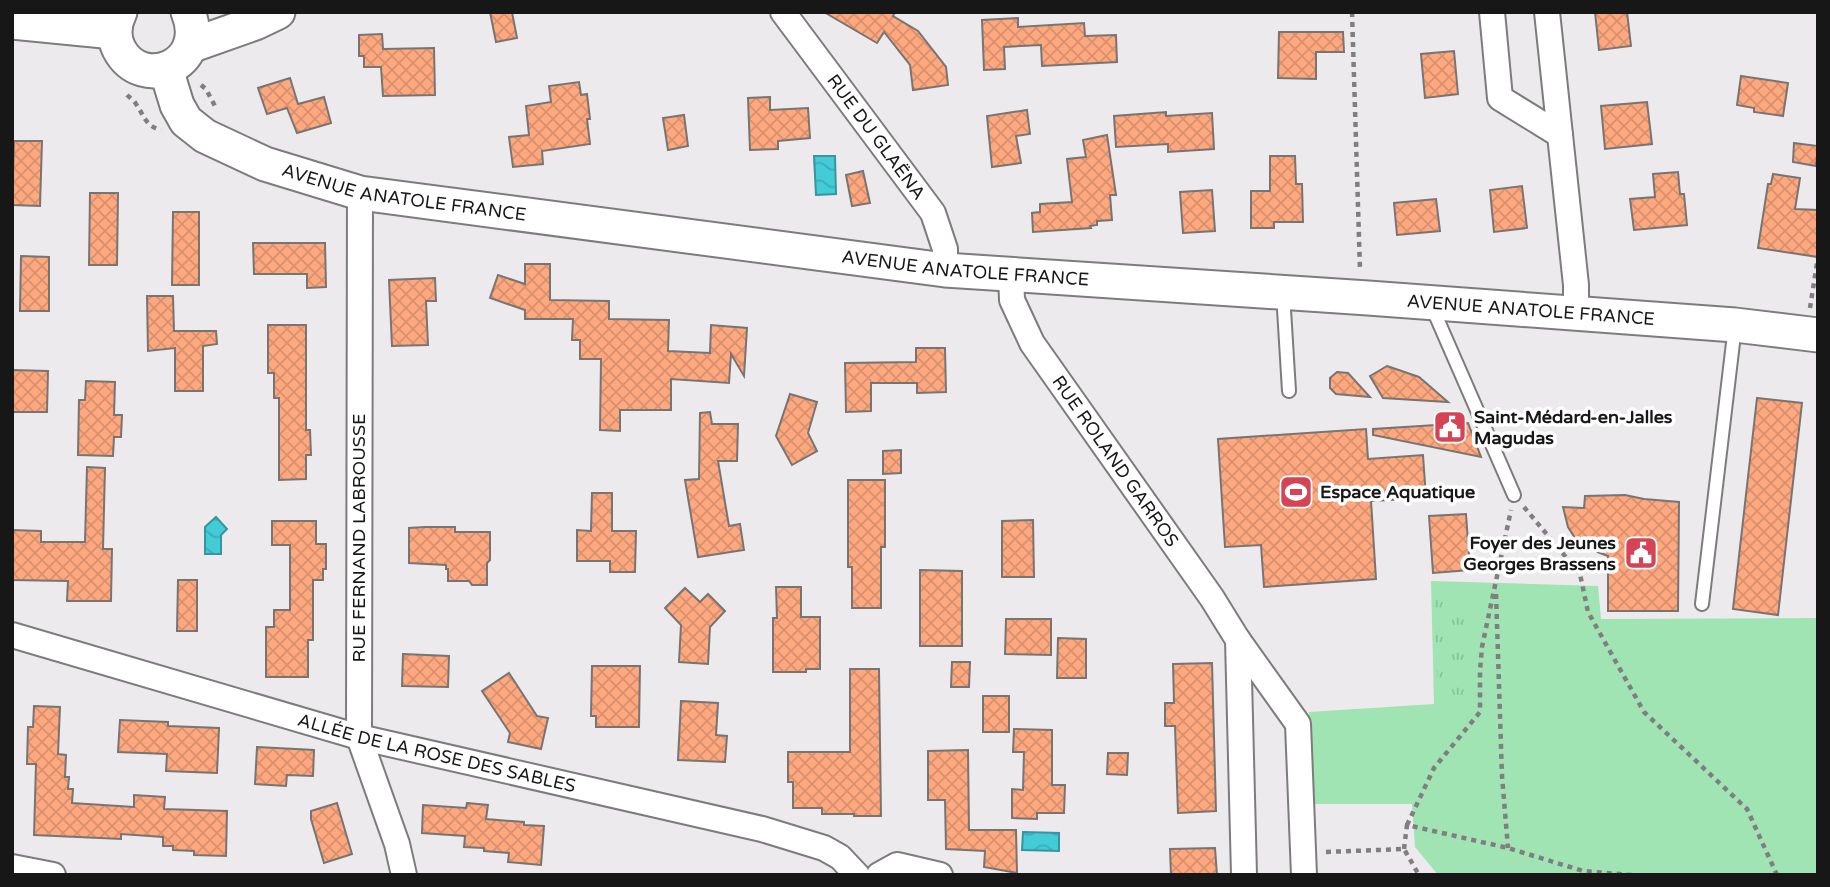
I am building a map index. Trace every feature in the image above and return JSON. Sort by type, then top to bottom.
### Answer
[{"type":"street","points":[[12,22],[117,22],[116,44],[122,55],[142,69],[154,71],[166,69],[185,56],[193,35],[188,12]]},
{"type":"street","points":[[196,12],[213,15],[248,12]]},
{"type":"street","points":[[190,46],[278,12]]},
{"type":"street","name":"RUE DU GLAËNA","points":[[783,12],[933,213],[945,249],[945,270]]},
{"type":"street","points":[[1492,12],[1500,98],[1560,135]]},
{"type":"street","points":[[1547,12],[1576,285],[1576,313]]},
{"type":"street","name":"AVENUE ANATOLE FRANCE","points":[[166,69],[177,105],[186,121],[205,136],[265,164],[360,193],[945,270],[1576,313],[1735,325],[1812,334]]},
{"type":"street","name":"RUE FERNAND LABROUSSE","points":[[360,193],[359,737],[397,844],[404,875]]},
{"type":"street","name":"RUE ROLAND GARROS","points":[[1010,275],[1012,300],[1032,343],[1298,724],[1304,864]]},
{"type":"street","name":"ALLÉE DE LA ROSE DES SABLES","points":[[12,635],[359,737],[762,829],[824,848],[840,856],[857,875]]},
{"type":"street","points":[[1238,640],[1244,875]]},
{"type":"street","points":[[878,875],[897,864],[940,875]]},
{"type":"street","points":[[12,867],[53,875]]},
{"type":"lane","points":[[1283,293],[1289,391]]},
{"type":"lane","points":[[1430,303],[1514,495]]},
{"type":"lane","points":[[1702,604],[1735,325]]},
{"type":"path","points":[[1352,12],[1361,298]]},
{"type":"path","points":[[1812,334],[1818,257]]},
{"type":"path","points":[[1419,875],[1404,849],[1407,825],[1434,768],[1480,712],[1482,647],[1514,495]]},
{"type":"path","points":[[1514,495],[1580,574],[1588,612],[1644,712],[1747,809],[1777,875]]},
{"type":"path","points":[[1495,587],[1502,776],[1508,848]]},
{"type":"path","points":[[1407,825],[1508,848],[1583,871],[1631,875]]},
{"type":"path","points":[[1304,864],[1404,849]]},
{"type":"green space","points":[[1431,581],[1598,586],[1601,619],[1818,618],[1818,875],[1438,875],[1415,847],[1412,804],[1309,804],[1309,712],[1434,704]]},
{"type":"green space","points":[[1469,590],[1474,704],[1439,706],[1433,592]]},
{"type":"water","points":[[814,156],[835,156],[836,194],[816,195]]},
{"type":"water","points":[[216,517],[227,529],[221,535],[221,554],[205,554],[205,527]]},
{"type":"water","points":[[1023,832],[1059,833],[1059,851],[1022,850]]},
{"type":"building","points":[[490,12],[512,12],[517,38],[496,42]]},
{"type":"building","points":[[824,12],[895,12],[893,16],[918,31],[946,67],[948,85],[913,90],[910,65],[884,32],[877,43]]},
{"type":"building","points":[[1595,12],[1627,12],[1631,46],[1599,50]]},
{"type":"building","points":[[1018,18],[1018,27],[1084,23],[1085,36],[1116,35],[1117,62],[1042,66],[1041,45],[1004,47],[1005,69],[984,70],[982,20]]},
{"type":"building","points":[[1279,32],[1343,32],[1344,52],[1316,52],[1316,79],[1278,78]]},
{"type":"building","points":[[382,34],[383,49],[434,48],[435,95],[383,96],[381,67],[364,67],[364,56],[359,56],[359,35]]},
{"type":"building","points":[[1454,51],[1458,94],[1425,98],[1421,54]]},
{"type":"building","points":[[1741,76],[1788,83],[1783,116],[1754,112],[1754,108],[1737,105]]},
{"type":"building","points":[[290,78],[298,104],[324,97],[331,123],[297,133],[287,108],[267,114],[258,88]]},
{"type":"building","points":[[579,82],[581,95],[587,94],[590,144],[542,151],[543,164],[513,167],[509,137],[529,135],[526,106],[551,102],[549,86]]},
{"type":"building","points":[[770,97],[770,110],[808,108],[810,138],[778,141],[778,149],[750,150],[748,98]]},
{"type":"building","points":[[1647,102],[1652,144],[1605,149],[1601,106]]},
{"type":"building","points":[[1027,110],[1030,134],[1016,136],[1021,163],[992,167],[987,116]]},
{"type":"building","points":[[1166,112],[1166,116],[1212,113],[1214,149],[1168,152],[1168,144],[1116,147],[1114,116]]},
{"type":"building","points":[[684,115],[688,146],[668,150],[663,118]]},
{"type":"building","points":[[1107,135],[1116,195],[1110,195],[1112,220],[1097,221],[1097,225],[1090,226],[1091,228],[1033,232],[1032,213],[1040,212],[1040,204],[1072,202],[1067,159],[1086,157],[1083,140]]},
{"type":"building","points":[[14,141],[42,141],[40,206],[12,205]]},
{"type":"building","points":[[1794,143],[1818,146],[1816,166],[1793,162]]},
{"type":"building","points":[[1270,156],[1295,156],[1296,184],[1302,184],[1303,222],[1274,222],[1274,228],[1251,228],[1251,191],[1270,191]]},
{"type":"building","points":[[863,171],[870,203],[852,206],[846,175]]},
{"type":"building","points":[[1678,172],[1680,194],[1684,194],[1687,225],[1634,230],[1630,199],[1655,197],[1653,174]]},
{"type":"building","points":[[1773,174],[1800,178],[1795,209],[1818,210],[1818,257],[1758,248],[1768,184],[1771,184]]},
{"type":"building","points":[[1522,186],[1527,228],[1494,232],[1490,190]]},
{"type":"building","points":[[1212,190],[1215,231],[1183,233],[1180,192]]},
{"type":"building","points":[[90,193],[118,193],[117,265],[89,265]]},
{"type":"building","points":[[1436,199],[1440,231],[1397,235],[1394,203]]},
{"type":"building","points":[[173,212],[199,212],[199,285],[172,285]]},
{"type":"building","points":[[253,243],[325,243],[326,287],[307,288],[307,274],[254,274]]},
{"type":"building","points":[[21,256],[49,257],[49,311],[20,311]]},
{"type":"building","points":[[525,264],[550,264],[550,300],[609,301],[609,319],[669,320],[668,351],[710,353],[711,325],[747,328],[744,376],[731,354],[729,383],[671,379],[671,410],[620,410],[620,431],[600,430],[601,359],[580,359],[580,340],[572,340],[573,319],[525,319],[525,310],[490,298],[498,275],[525,284]]},
{"type":"building","points":[[435,278],[436,301],[426,301],[428,345],[392,346],[389,280]]},
{"type":"building","points":[[147,296],[173,296],[174,331],[216,331],[217,344],[203,346],[203,391],[175,391],[175,348],[148,351]]},
{"type":"building","points":[[268,325],[306,325],[306,430],[310,430],[311,455],[306,455],[306,479],[279,480],[279,398],[274,398],[274,373],[268,373]]},
{"type":"building","points":[[916,348],[945,348],[946,392],[917,393],[917,383],[871,383],[871,411],[846,412],[845,363],[916,362]]},
{"type":"building","points":[[1387,366],[1419,377],[1448,402],[1383,398],[1370,376]]},
{"type":"building","points":[[12,370],[48,371],[47,412],[12,412]]},
{"type":"building","points":[[1337,372],[1348,373],[1370,397],[1336,394],[1330,388],[1330,378]]},
{"type":"building","points":[[86,381],[115,382],[114,415],[122,415],[121,437],[114,437],[113,456],[78,455],[79,400],[85,400]]},
{"type":"building","points":[[790,394],[817,402],[808,433],[817,451],[792,465],[776,436]]},
{"type":"building","points":[[1757,398],[1802,403],[1778,615],[1733,609]]},
{"type":"building","points":[[710,412],[712,424],[738,424],[737,461],[718,461],[729,526],[740,524],[744,550],[698,557],[685,480],[699,479],[700,413]]},
{"type":"building","points":[[1468,423],[1481,457],[1373,435],[1373,429]]},
{"type":"building","name":"Espace Aquatique","points":[[1366,429],[1368,459],[1423,455],[1426,498],[1371,501],[1376,579],[1264,587],[1261,545],[1225,547],[1218,439]]},
{"type":"building","points":[[901,450],[901,473],[883,474],[883,451]]},
{"type":"building","points":[[87,467],[105,468],[103,549],[112,549],[111,601],[67,601],[68,581],[12,580],[12,530],[41,531],[41,542],[85,542]]},
{"type":"building","points":[[848,480],[885,480],[881,608],[852,608],[852,567],[848,567]]},
{"type":"building","points":[[592,493],[612,493],[612,531],[636,531],[635,572],[610,572],[610,561],[577,561],[577,530],[591,531]]},
{"type":"building","name":"Foyer des Jeunes Georges Brassens","points":[[1625,495],[1679,502],[1678,611],[1608,611],[1608,556],[1587,548],[1575,538],[1568,527],[1563,507],[1584,508],[1585,496]]},
{"type":"building","points":[[1466,514],[1470,570],[1433,573],[1429,516]]},
{"type":"building","points":[[1033,520],[1034,577],[1002,577],[1002,521]]},
{"type":"building","points":[[272,521],[316,521],[316,544],[326,544],[323,580],[313,580],[313,640],[308,640],[308,677],[266,677],[266,627],[274,627],[274,610],[290,610],[290,545],[272,545]]},
{"type":"building","points":[[455,527],[455,532],[490,532],[487,585],[472,585],[469,581],[448,581],[446,565],[409,563],[409,528]]},
{"type":"building","points":[[920,570],[962,571],[962,646],[920,646]]},
{"type":"building","points":[[178,580],[197,580],[197,631],[177,631]]},
{"type":"building","points":[[776,587],[801,587],[801,617],[820,617],[820,669],[806,669],[806,672],[773,672]]},
{"type":"building","points":[[685,588],[700,602],[708,594],[725,611],[710,627],[708,664],[679,662],[681,625],[665,608]]},
{"type":"building","points":[[1006,619],[1051,619],[1051,655],[1005,654]]},
{"type":"building","points":[[1058,638],[1086,639],[1086,678],[1057,678]]},
{"type":"building","points":[[403,654],[449,656],[448,687],[402,686]]},
{"type":"building","points":[[952,662],[970,662],[969,687],[951,687]]},
{"type":"building","points":[[1212,663],[1216,811],[1178,813],[1175,726],[1165,726],[1165,703],[1174,703],[1173,664]]},
{"type":"building","points":[[592,666],[640,666],[639,727],[596,727],[596,716],[591,716]]},
{"type":"building","points":[[850,669],[879,669],[881,816],[822,814],[822,808],[793,808],[793,782],[788,782],[788,752],[850,752]]},
{"type":"building","points":[[509,673],[537,716],[548,718],[541,749],[508,742],[510,733],[482,691]]},
{"type":"building","points":[[983,696],[1009,696],[1009,732],[983,732]]},
{"type":"building","points":[[681,701],[718,703],[716,735],[727,736],[725,762],[678,760]]},
{"type":"building","points":[[34,706],[60,707],[58,754],[66,755],[65,777],[69,777],[68,789],[73,789],[72,803],[134,807],[134,795],[165,797],[164,809],[227,811],[226,856],[194,855],[194,851],[173,850],[173,846],[163,846],[163,837],[121,834],[121,839],[34,835],[36,764],[27,764],[28,727],[33,727]]},
{"type":"building","points":[[120,720],[168,722],[168,726],[219,728],[217,773],[166,771],[167,754],[118,752]]},
{"type":"building","points":[[1014,729],[1052,730],[1052,785],[1065,785],[1064,813],[1037,813],[1037,819],[1012,818],[1012,789],[1023,790],[1024,752],[1013,752]]},
{"type":"building","points":[[257,747],[314,750],[313,776],[287,775],[286,786],[255,784]]},
{"type":"building","points":[[968,750],[969,830],[1016,830],[1017,873],[984,867],[985,851],[946,849],[945,800],[928,800],[928,751]]},
{"type":"building","points":[[1108,753],[1128,753],[1127,775],[1107,774]]},
{"type":"building","points":[[337,803],[352,854],[324,863],[311,811]]},
{"type":"building","points":[[467,803],[488,805],[486,819],[544,826],[541,865],[508,862],[509,853],[464,847],[465,836],[422,833],[423,805],[466,808]]},
{"type":"building","points":[[1215,848],[1217,875],[1171,875],[1170,849]]},
{"type":"place","name":"Saint-Médard-en-Jalles Magudas","points":[[1450,427]]},
{"type":"place","name":"Espace Aquatique","points":[[1296,492]]},
{"type":"place","name":"Foyer des Jeunes Georges Brassens","points":[[1641,553]]}]
